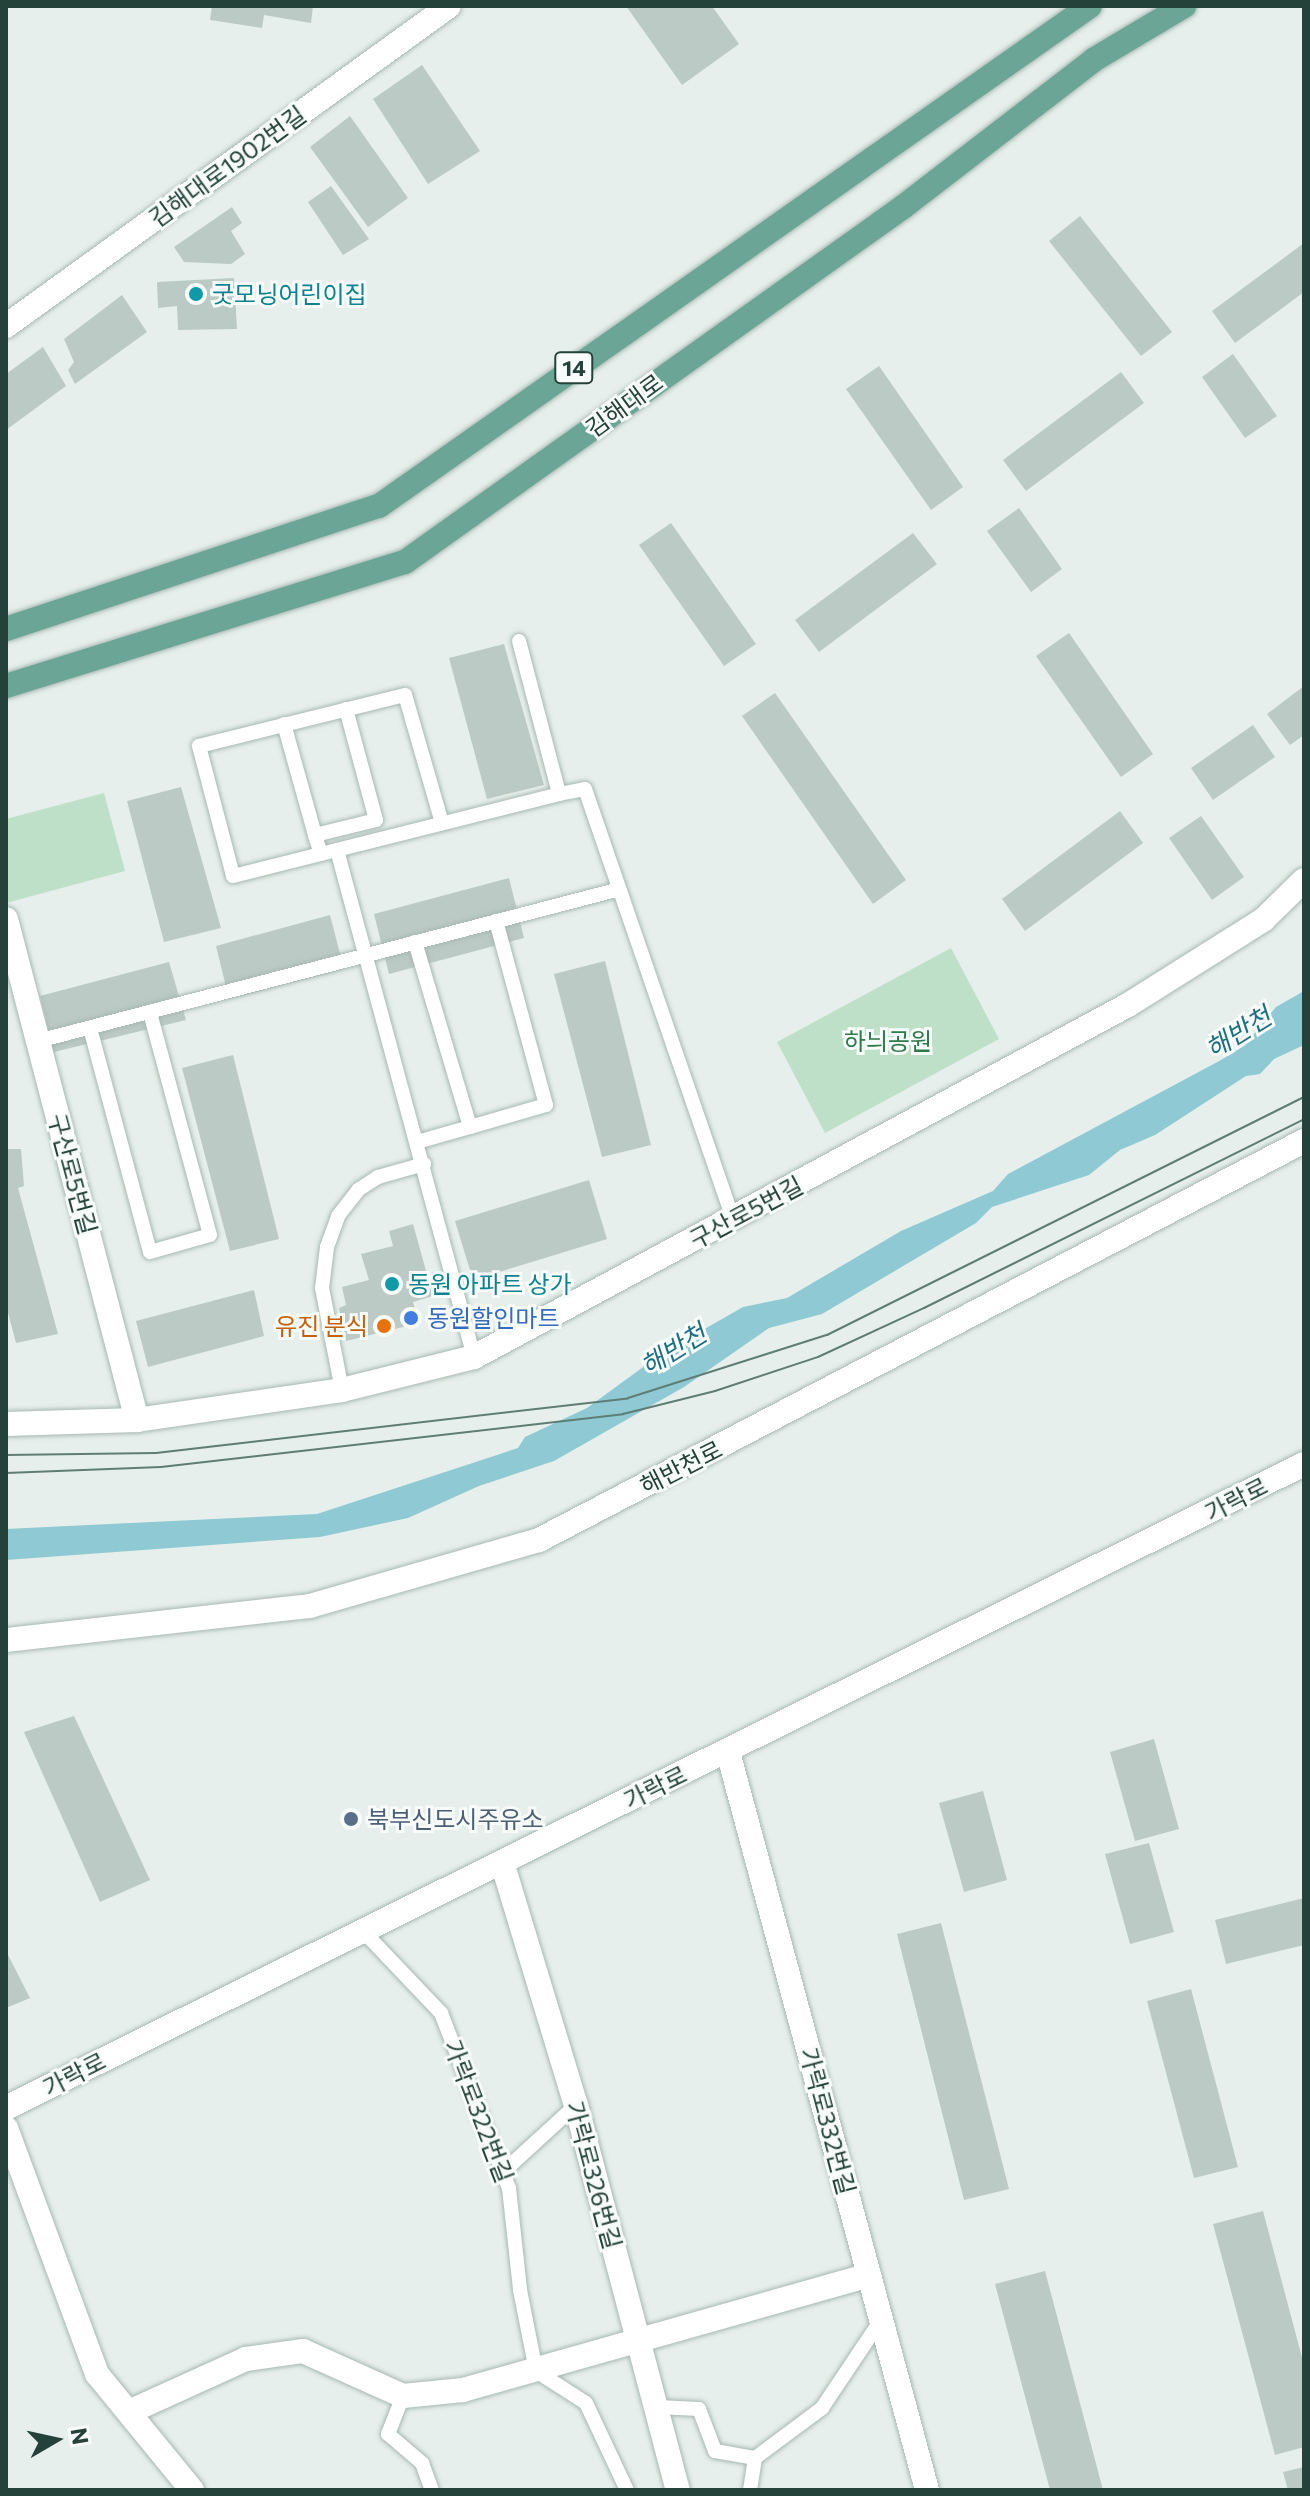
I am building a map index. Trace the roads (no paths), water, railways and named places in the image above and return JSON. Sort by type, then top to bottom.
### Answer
[{"type":"main road","name":"14","points":[[6,629],[379,506],[1090,6]]},
{"type":"main road","name":"김해대로","points":[[6,686],[405,562],[903,207],[1095,59],[1184,6]]},
{"type":"street","name":"김해대로1902번길","points":[[6,326],[449,6]]},
{"type":"street","name":"구산로5번길","points":[[6,1424],[137,1420],[342,1390],[474,1357],[1128,1005],[1263,920],[1304,880]]},
{"type":"street","name":"구산로5번길","points":[[7,925],[137,1420]]},
{"type":"street","name":"해반천로","points":[[6,1640],[310,1606],[539,1540],[1304,1141]]},
{"type":"street","name":"가락로","points":[[6,2108],[1304,1464]]},
{"type":"street","name":"가락로332번길","points":[[728,1752],[927,2490]]},
{"type":"street","name":"가락로326번길","points":[[502,1862],[576,2105],[678,2490]]},
{"type":"street","points":[[6,2128],[97,2374],[192,2490]]},
{"type":"street","points":[[129,2412],[246,2359],[303,2351],[403,2396],[463,2390],[869,2275]]},
{"type":"lane","points":[[519,641],[559,794]]},
{"type":"lane","points":[[442,823],[405,695],[199,746],[233,876],[585,789],[616,890],[733,1220]]},
{"type":"lane","points":[[315,835],[376,820],[346,709]]},
{"type":"lane","points":[[284,724],[321,854]]},
{"type":"lane","points":[[337,850],[363,956],[424,1164],[474,1357]]},
{"type":"lane","points":[[38,1041],[616,890]]},
{"type":"lane","points":[[417,1142],[546,1105],[496,921]]},
{"type":"lane","points":[[415,942],[470,1127]]},
{"type":"lane","points":[[90,1028],[150,1252],[210,1235],[150,1012]]},
{"type":"lane","points":[[342,1390],[322,1288],[327,1247],[338,1216],[358,1190],[378,1177],[424,1164]]},
{"type":"lane","name":"가락로322번길","points":[[362,1930],[441,2013],[504,2171],[536,2371]]},
{"type":"lane","points":[[504,2171],[576,2105]]},
{"type":"lane","points":[[750,2490],[755,2458],[822,2408],[881,2320]]},
{"type":"lane","points":[[536,2371],[586,2403],[627,2490]]},
{"type":"lane","points":[[403,2396],[388,2434],[422,2463],[432,2490]]},
{"type":"lane","points":[[658,2407],[699,2409],[715,2451],[755,2458]]},
{"type":"water","name":"해반천","points":[[1304,991],[1304,1045],[1274,1059],[1260,1074],[1246,1076],[1155,1135],[1120,1150],[1089,1175],[992,1207],[976,1223],[822,1314],[769,1328],[684,1387],[554,1461],[479,1486],[408,1518],[320,1537],[6,1560],[6,1529],[317,1514],[518,1448],[525,1437],[587,1408],[661,1354],[743,1307],[787,1298],[901,1231],[993,1191],[1008,1174],[1221,1060],[1244,1046],[1276,1007]]},
{"type":"tram line","points":[[6,1455],[156,1453],[628,1398],[827,1335],[1304,1097]]},
{"type":"tram line","points":[[6,1473],[161,1467],[623,1414],[715,1391],[818,1357],[924,1308],[1304,1119]]},
{"type":"place","name":"굿모닝어린이집","points":[[196,294]]},
{"type":"place","name":"동원 아파트 상가","points":[[392,1284]]},
{"type":"place","name":"동원할인마트","points":[[411,1318]]},
{"type":"place","name":"유진 분식","points":[[384,1326]]},
{"type":"place","name":"북부신도시주유소","points":[[351,1819]]},
{"type":"park label","name":"하늬공원","points":[[888,1041]]}]
